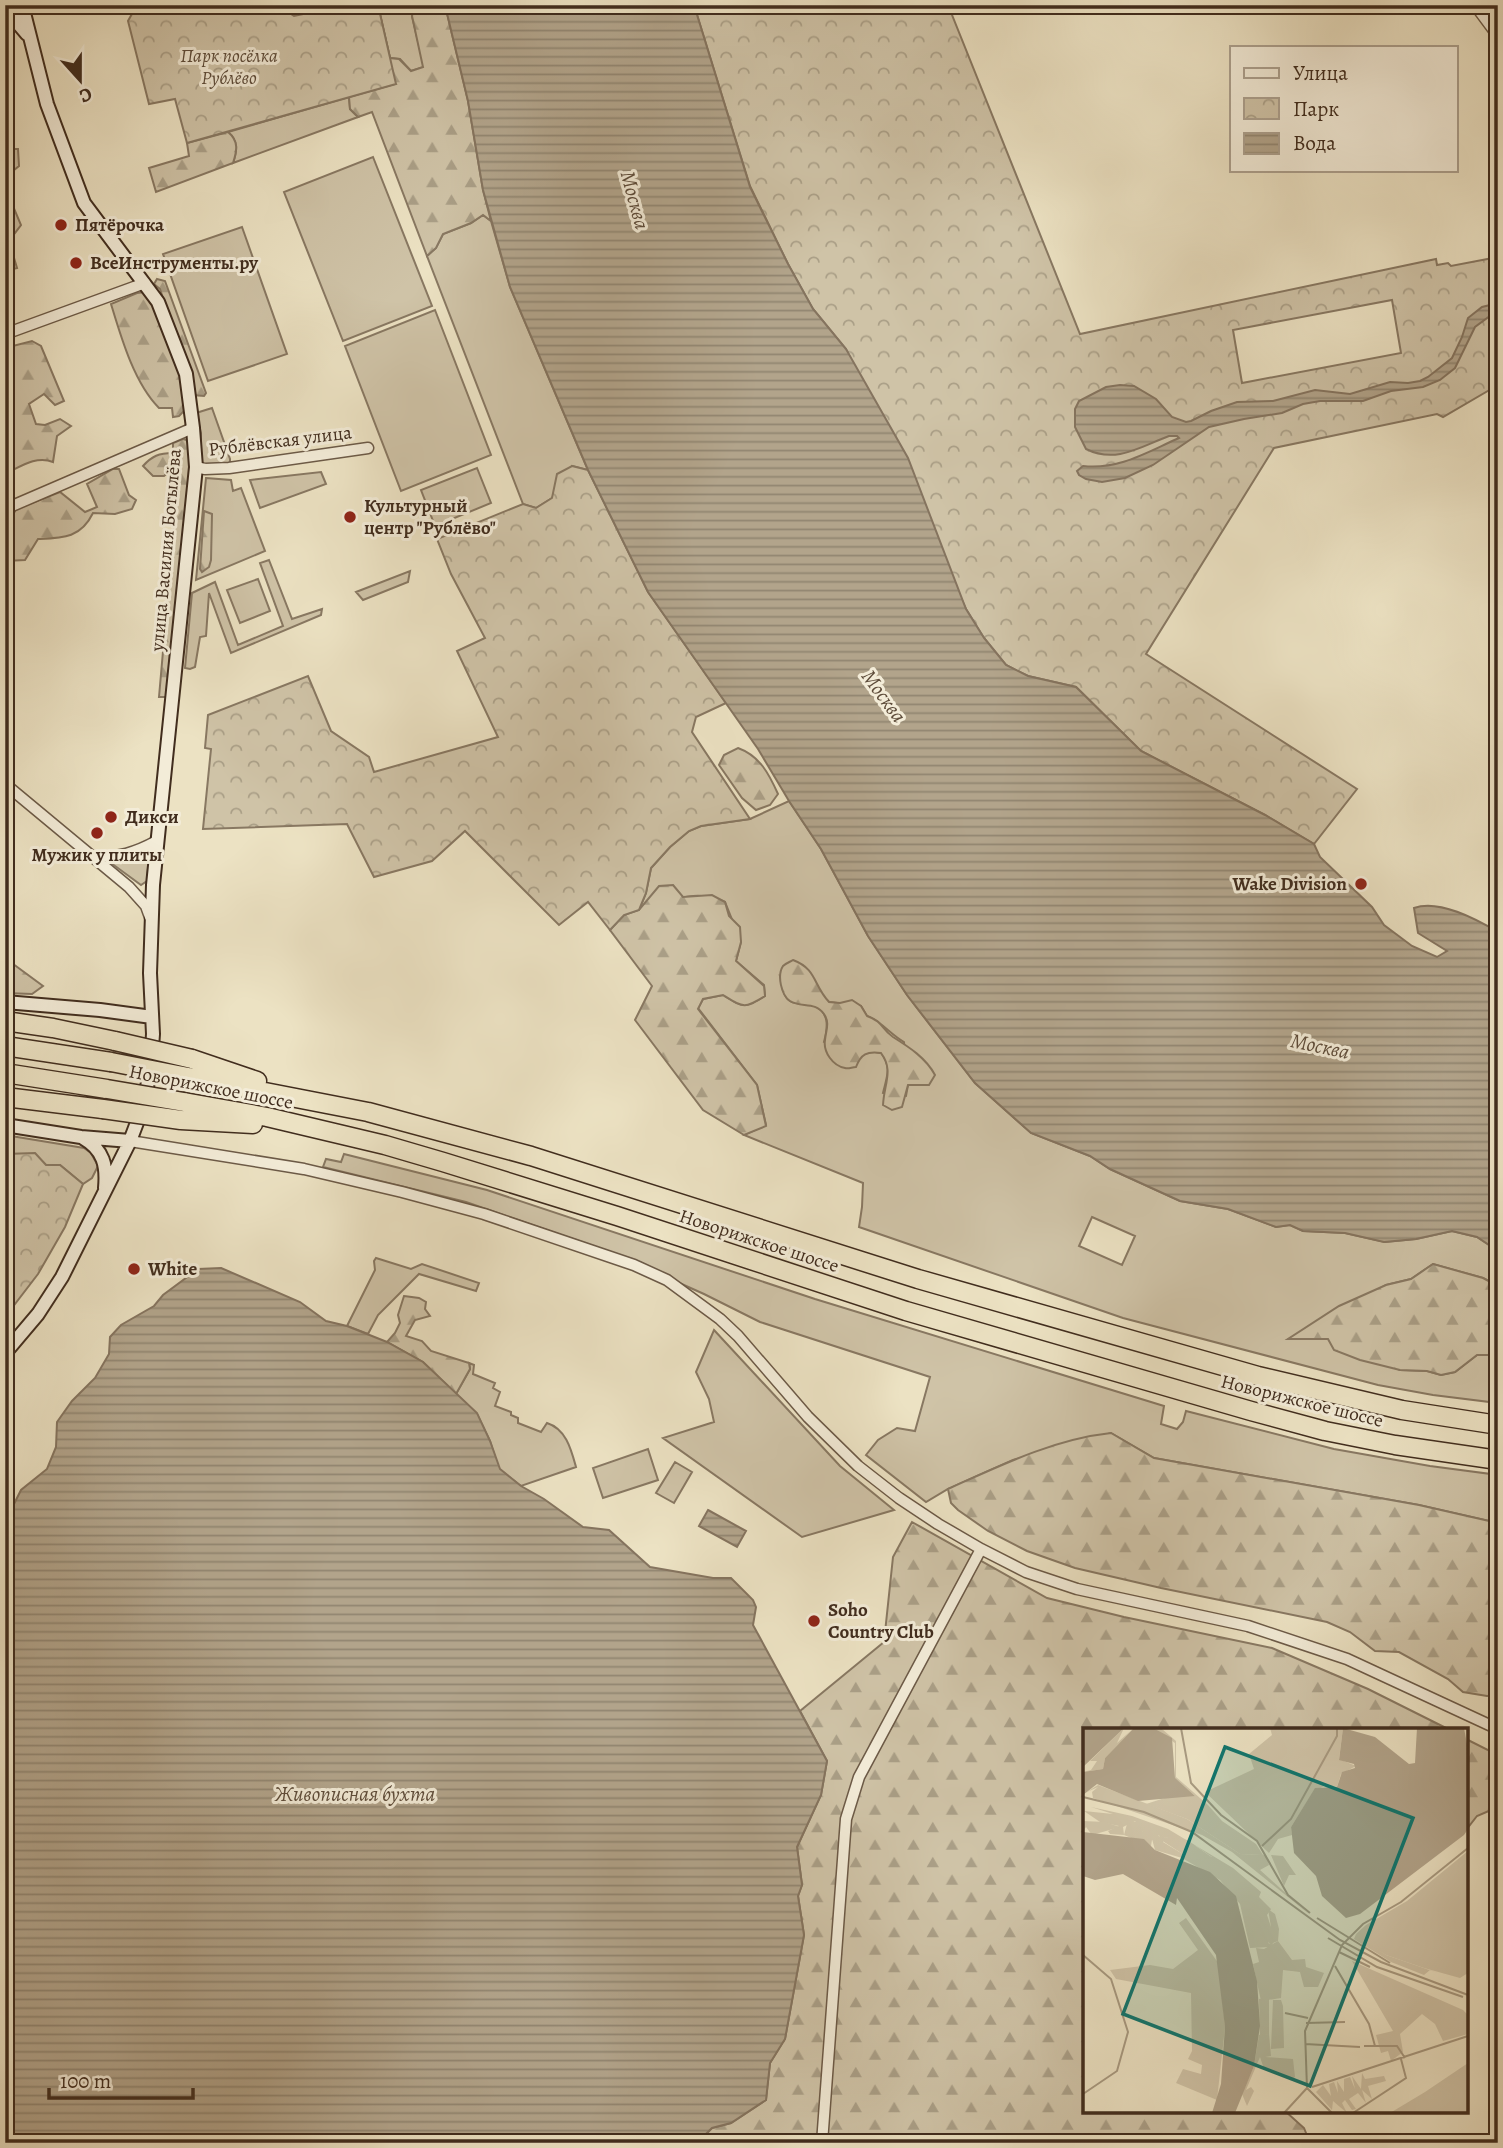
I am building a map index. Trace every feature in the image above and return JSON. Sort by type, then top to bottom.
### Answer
[{"type":"highway","points":[[5,1021],[115,1041],[190,1068],[313,1100]]},
{"type":"highway","name":"Новорижское шоссе","points":[[5,1046],[111,1062],[190,1068],[236,1086],[368,1112],[531,1156],[918,1279],[1258,1376],[1402,1410],[1498,1425]]},
{"type":"highway","name":"Новорижское шоссе","points":[[5,1073],[184,1101],[385,1145],[906,1311],[1251,1411],[1395,1445],[1498,1460]]},
{"type":"highway","points":[[5,1097],[181,1120],[309,1127]]},
{"type":"street","name":"улица Василия Ботылёва","points":[[5,1353],[38,1314],[62,1277],[130,1141],[141,1112],[150,1074],[153,1034],[150,919],[196,467],[194,428],[186,374],[158,302],[84,203],[47,104],[22,5]]},
{"type":"street","points":[[1475,5],[1498,36]]},
{"type":"street","name":"улица Василия Ботылёва","points":[[5,12],[31,40]]},
{"type":"street","points":[[5,334],[145,283]]},
{"type":"street","points":[[5,509],[194,428]]},
{"type":"street","name":"Рублёвская улица","points":[[196,467],[229,468],[368,448]]},
{"type":"street","points":[[5,784],[129,887],[146,906],[150,919]]},
{"type":"street","points":[[93,855],[104,857],[131,853],[157,841]]},
{"type":"street","points":[[129,887],[141,889],[153,885]]},
{"type":"street","points":[[5,1002],[152,1017]]},
{"type":"street","points":[[5,1125],[81,1137],[130,1141],[304,1169],[484,1214],[634,1265],[667,1280],[720,1319],[808,1417],[858,1466],[913,1507],[982,1549],[1026,1572],[1077,1589],[1248,1626],[1347,1659],[1498,1729]]},
{"type":"street","points":[[81,1137],[96,1147],[102,1155],[106,1173],[104,1195]]},
{"type":"street","points":[[822,2143],[846,1819],[859,1777],[982,1549]]},
{"type":"green space","name":"Парк посёлка Рублёво","points":[[137,5],[269,5],[279,6],[294,16],[347,5],[378,5],[396,84],[187,143],[175,99],[149,104],[128,21]]},
{"type":"green space","points":[[378,5],[415,5],[412,16],[424,67],[411,71],[400,59],[390,58]]},
{"type":"green space","points":[[415,5],[445,5],[468,101],[491,221],[483,215],[443,234],[436,248],[427,256],[372,112],[358,117],[350,109],[349,97],[395,84],[289,29],[379,11],[390,58],[399,59],[411,71],[423,67],[412,16]]},
{"type":"green space","points":[[694,5],[948,5],[1080,334],[1436,259],[1437,265],[1448,263],[1451,266],[1498,257],[1498,385],[1443,417],[1437,414],[1274,448],[1146,654],[1357,789],[1314,844],[1265,815],[1141,751],[1076,687],[1028,676],[1006,665],[984,638],[966,609],[846,349],[813,309],[750,186]],"holes":[[[1392,300],[1401,353],[1242,383],[1233,330]]]},
{"type":"green space","points":[[349,97],[350,109],[358,117],[233,163],[236,146],[228,132]]},
{"type":"green space","points":[[228,132],[236,146],[233,163],[156,192],[149,168],[189,156],[187,143]]},
{"type":"green space","points":[[5,149],[18,149],[19,166],[8,175],[10,199],[21,225],[9,241],[17,268],[5,271],[5,226],[10,225],[5,209]]},
{"type":"green space","points":[[373,157],[432,306],[343,341],[284,192]]},
{"type":"green space","points":[[483,215],[491,221],[510,287],[588,470],[572,466],[552,498],[536,508],[523,504],[427,256],[436,248],[443,234]]},
{"type":"green space","points":[[242,227],[287,354],[208,381],[163,254]]},
{"type":"green space","points":[[157,279],[165,281],[206,393],[204,396],[192,395],[160,289],[154,284]]},
{"type":"green space","points":[[145,292],[154,303],[180,372],[185,410],[179,416],[173,417],[172,408],[159,408],[142,386],[129,359],[111,304]]},
{"type":"green space","points":[[435,310],[491,455],[401,491],[345,346]]},
{"type":"green space","points":[[32,341],[41,346],[64,401],[55,405],[44,394],[29,404],[36,424],[45,425],[60,419],[71,426],[57,436],[53,462],[34,461],[5,474],[5,348]]},
{"type":"green space","points":[[212,408],[230,464],[200,464],[201,433],[196,413]]},
{"type":"green space","points":[[183,439],[190,441],[192,458],[168,697],[159,697],[174,526],[173,468],[164,476],[153,476],[143,466],[156,456],[173,453],[173,443]]},
{"type":"green space","points":[[572,466],[588,470],[648,592],[726,703],[696,717],[692,732],[750,819],[701,826],[689,831],[651,868],[639,910],[624,915],[610,930],[588,902],[559,925],[465,831],[432,861],[374,877],[347,824],[203,829],[211,749],[205,748],[208,715],[308,676],[331,731],[369,757],[374,772],[498,737],[457,651],[485,638],[451,574],[437,539],[523,504],[536,508],[552,498],[557,474]]},
{"type":"green space","points":[[477,468],[491,503],[435,526],[421,490]]},
{"type":"green space","points":[[113,469],[119,469],[129,495],[136,500],[132,509],[115,514],[93,513],[77,532],[63,537],[38,539],[25,560],[5,561],[5,522],[12,517],[16,509],[60,492],[85,512],[97,507],[87,484]]},
{"type":"green space","points":[[321,472],[326,484],[260,508],[250,480]]},
{"type":"green space","points":[[206,478],[231,480],[233,491],[241,488],[265,551],[196,580]]},
{"type":"green space","points":[[204,511],[212,514],[211,560],[209,567],[202,572],[200,569]]},
{"type":"green space","points":[[269,560],[292,619],[322,609],[321,615],[231,653],[209,593],[206,636],[200,637],[195,667],[185,668],[192,593],[215,582],[238,645],[283,626],[260,563]]},
{"type":"green space","points":[[410,571],[408,582],[363,600],[356,592]]},
{"type":"green space","points":[[258,579],[270,611],[240,623],[227,590]]},
{"type":"green space","points":[[738,748],[758,761],[771,780],[778,794],[770,805],[756,810],[742,798],[719,765],[724,755]]},
{"type":"green space","points":[[789,801],[821,849],[868,936],[907,995],[975,1083],[1031,1133],[1090,1156],[1110,1169],[1180,1201],[1228,1209],[1276,1227],[1290,1225],[1303,1231],[1345,1233],[1385,1242],[1452,1231],[1477,1237],[1498,1251],[1498,1286],[1483,1278],[1433,1264],[1411,1279],[1386,1285],[1289,1339],[1328,1339],[1400,1370],[1427,1371],[1441,1375],[1455,1372],[1477,1355],[1490,1355],[1492,1382],[1498,1383],[1498,1403],[1378,1385],[1123,1318],[859,1227],[863,1183],[744,1135],[766,1125],[757,1085],[698,1008],[703,999],[723,995],[744,1005],[765,996],[764,985],[736,961],[741,942],[725,902],[704,896],[682,897],[639,910],[651,868],[689,831],[701,826],[750,819]],"holes":[[[780,976],[821,994],[829,1002],[861,1006],[867,1016],[904,1042],[908,1085],[906,1096],[883,1093],[888,1067],[881,1053],[870,1051],[861,1056],[824,1042],[827,1025],[825,1015],[812,1005],[790,1001],[783,990]],[[1092,1217],[1135,1236],[1122,1265],[1079,1246]]]},
{"type":"green space","points":[[143,854],[149,856],[147,881],[141,885],[111,863]]},
{"type":"green space","points":[[673,885],[683,897],[712,895],[725,902],[729,916],[740,927],[741,942],[736,961],[764,986],[765,996],[748,1005],[723,995],[703,999],[698,1009],[757,1085],[766,1126],[744,1135],[703,1110],[635,1020],[652,986],[610,930],[624,915],[639,910],[659,886]]},
{"type":"green space","points":[[5,958],[43,986],[32,994],[5,993]]},
{"type":"green space","points":[[793,960],[811,973],[829,1002],[852,1000],[861,1006],[867,1016],[922,1058],[935,1075],[929,1085],[908,1085],[902,1107],[892,1110],[883,1105],[888,1071],[881,1053],[865,1054],[856,1067],[841,1067],[833,1061],[826,1049],[827,1024],[824,1014],[816,1007],[790,1001],[782,990],[781,970]]},
{"type":"green space","points":[[5,1135],[84,1148],[91,1153],[98,1166],[92,1178],[83,1184],[60,1165],[46,1165],[35,1154],[5,1154]]},
{"type":"green space","points":[[35,1153],[46,1165],[60,1165],[83,1184],[65,1227],[38,1274],[5,1317],[5,1154]]},
{"type":"green space","points":[[344,1154],[487,1190],[815,1299],[1164,1406],[1161,1424],[1177,1429],[1183,1422],[1186,1411],[1334,1449],[1498,1475],[1498,1523],[1419,1505],[1154,1458],[1111,1433],[1013,1460],[948,1489],[926,1502],[866,1455],[878,1440],[897,1428],[915,1431],[930,1377],[760,1322],[642,1263],[466,1202],[323,1167],[326,1159],[341,1162]]},
{"type":"green space","points":[[376,1258],[411,1269],[422,1264],[479,1283],[476,1291],[419,1274],[378,1315],[368,1334],[347,1326],[375,1270]]},
{"type":"green space","points":[[1433,1264],[1483,1278],[1498,1286],[1498,1383],[1492,1382],[1490,1355],[1477,1355],[1455,1372],[1441,1375],[1427,1371],[1400,1370],[1360,1360],[1334,1350],[1328,1339],[1288,1339],[1339,1306],[1386,1285],[1411,1279]]},
{"type":"green space","points":[[404,1296],[426,1302],[425,1309],[430,1316],[415,1320],[406,1336],[422,1341],[431,1351],[469,1363],[470,1369],[456,1394],[423,1362],[387,1342],[400,1323],[398,1315]]},
{"type":"green space","points":[[714,1330],[840,1466],[894,1510],[802,1537],[663,1438],[714,1422],[709,1399],[696,1372]]},
{"type":"green space","points":[[469,1363],[474,1365],[473,1374],[495,1383],[493,1388],[500,1392],[495,1406],[511,1412],[511,1415],[518,1418],[518,1423],[541,1432],[547,1423],[559,1430],[567,1441],[576,1467],[521,1486],[499,1469],[477,1414],[456,1394],[470,1369]]},
{"type":"green space","points":[[1111,1433],[1154,1458],[1419,1505],[1498,1523],[1498,1695],[1463,1692],[1448,1679],[1399,1652],[1375,1651],[1350,1632],[1327,1622],[1075,1568],[1027,1551],[988,1531],[951,1503],[948,1489],[987,1471],[1048,1447]]},
{"type":"green space","points":[[648,1449],[658,1480],[603,1498],[593,1468]]},
{"type":"green space","points":[[675,1462],[692,1472],[674,1503],[656,1493]]},
{"type":"green space","points":[[912,1522],[1047,1598],[1272,1648],[1368,1689],[1446,1728],[1083,1728],[1083,2113],[1287,2113],[1304,2128],[1310,2143],[697,2143],[712,2128],[731,2123],[766,2100],[770,2063],[785,2039],[804,1935],[798,1896],[802,1885],[797,1847],[821,1795],[827,1761],[800,1711],[884,1642],[893,1557]]},
{"type":"green space","points":[[1468,1740],[1498,1755],[1498,1807],[1477,1816],[1468,1827]]},
{"type":"water","name":"Москва","points":[[445,5],[694,5],[750,187],[813,309],[846,349],[908,458],[966,609],[984,638],[1006,665],[1028,676],[1076,687],[1141,751],[1265,815],[1314,844],[1320,857],[1372,907],[1384,925],[1412,946],[1437,957],[1447,951],[1418,933],[1414,908],[1424,906],[1446,908],[1498,932],[1498,1251],[1477,1237],[1452,1231],[1416,1239],[1384,1242],[1345,1233],[1303,1231],[1290,1225],[1276,1227],[1228,1209],[1180,1201],[1110,1169],[1090,1156],[1031,1133],[975,1083],[907,995],[868,936],[821,849],[758,749],[648,592],[588,470],[510,287],[483,190],[468,101]]},
{"type":"water","points":[[1498,303],[1498,310],[1475,327],[1455,368],[1440,380],[1423,387],[1391,391],[1363,401],[1320,401],[1303,404],[1282,413],[1209,427],[1153,465],[1125,478],[1102,482],[1086,479],[1077,471],[1083,466],[1121,463],[1179,438],[1169,436],[1118,454],[1108,455],[1086,449],[1075,427],[1075,409],[1079,401],[1106,387],[1134,386],[1156,399],[1172,417],[1186,422],[1237,402],[1273,401],[1315,390],[1350,394],[1390,382],[1420,381],[1452,358],[1468,318],[1482,307]]},
{"type":"water","name":"Живописная бухта","points":[[221,1268],[300,1302],[326,1321],[347,1326],[387,1342],[423,1362],[477,1413],[500,1469],[583,1527],[609,1530],[650,1567],[713,1578],[731,1578],[753,1600],[756,1607],[753,1625],[827,1761],[821,1795],[797,1847],[802,1885],[798,1896],[804,1935],[785,2039],[770,2063],[766,2100],[731,2123],[712,2128],[697,2143],[5,2143],[5,1522],[21,1490],[47,1469],[56,1447],[57,1422],[72,1401],[95,1378],[109,1354],[110,1337],[121,1325],[154,1306],[163,1295],[198,1269]]},
{"type":"water","points":[[708,1510],[746,1531],[737,1547],[699,1526]]},
{"type":"place","name":"Пятёрочка","points":[[61,225]]},
{"type":"place","name":"ВсеИнструменты.ру","points":[[76,263]]},
{"type":"place","name":"Культурный центр \"Рублёво\"","points":[[350,517]]},
{"type":"place","name":"Дикси","points":[[111,817]]},
{"type":"place","name":"Мужик у плиты","points":[[97,833]]},
{"type":"place","name":"Wake Division","points":[[1361,884]]},
{"type":"place","name":"White","points":[[134,1269]]},
{"type":"place","name":"Soho Country Club","points":[[814,1621]]}]
